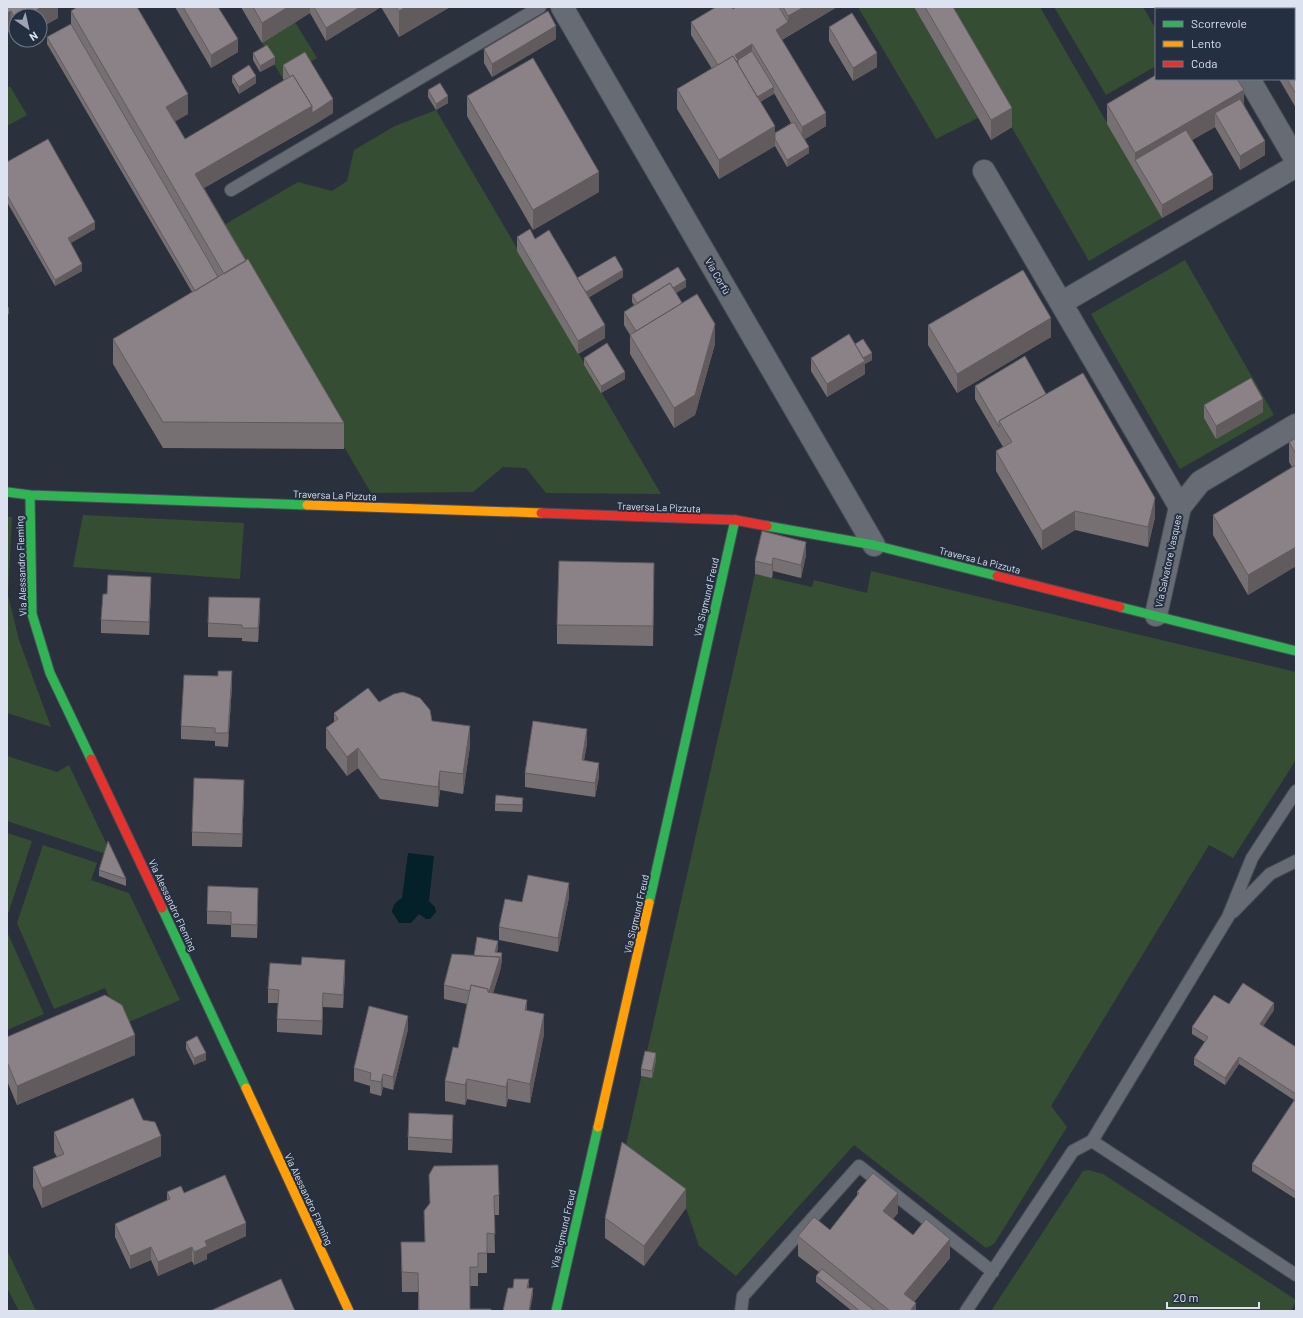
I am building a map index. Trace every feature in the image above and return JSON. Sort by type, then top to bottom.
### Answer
[{"type":"street","name":"Via Corfù","points":[[562,7],[874,545]]},
{"type":"street","points":[[1250,80],[1296,160]]},
{"type":"street","points":[[1061,303],[1296,166]]},
{"type":"street","points":[[984,171],[1180,507]]},
{"type":"street","name":"Via Salvatore Vasques","points":[[1156,615],[1180,507],[1200,482],[1296,425]]},
{"type":"street","name":"Traversa La Pizzuta","points":[[7,492],[30,495],[735,520],[874,545],[1296,650]]},
{"type":"street","name":"Via Alessandro Fleming","points":[[30,495],[32,614],[50,673],[191,969],[349,1311]]},
{"type":"street","name":"Via Sigmund Freud","points":[[556,1311],[735,520]]},
{"type":"lane","points":[[231,190],[540,7]]},
{"type":"lane","points":[[966,1311],[1073,1151],[1092,1141],[1228,917],[1252,858],[1296,791]]},
{"type":"lane","points":[[1228,917],[1270,874],[1296,860]]},
{"type":"lane","points":[[1092,1141],[1296,1274]]},
{"type":"lane","points":[[740,1311],[743,1296],[858,1166],[993,1272]]},
{"type":"green space","points":[[858,7],[914,7],[978,118],[936,139]]},
{"type":"green space","points":[[942,7],[1040,7],[1162,218],[1089,261]]},
{"type":"green space","points":[[1054,7],[1143,7],[1155,27],[1155,67],[1106,95]]},
{"type":"green space","points":[[295,22],[317,58],[283,79],[262,43]]},
{"type":"green space","points":[[10,86],[27,115],[7,126],[7,88]]},
{"type":"green space","points":[[436,110],[661,494],[546,493],[526,468],[503,467],[473,492],[371,493],[217,229],[298,182],[332,191],[347,181],[354,150],[395,126]]},
{"type":"green space","points":[[1185,260],[1274,415],[1180,469],[1091,314]]},
{"type":"green space","points":[[83,515],[244,523],[240,579],[73,567]]},
{"type":"green space","points":[[7,517],[12,517],[8,595],[19,640],[51,727],[7,713]]},
{"type":"green space","points":[[871,571],[1296,672],[1296,760],[1233,858],[1209,845],[1051,1106],[1067,1127],[994,1244],[986,1248],[854,1145],[736,1276],[699,1246],[686,1208],[622,1162],[755,574],[812,587],[814,580],[867,593]]},
{"type":"green space","points":[[7,756],[57,772],[69,765],[108,847],[106,854],[7,821]]},
{"type":"green space","points":[[7,833],[32,841],[7,917]]},
{"type":"green space","points":[[43,845],[97,863],[91,880],[129,893],[180,1000],[122,1025],[105,988],[54,1009],[17,923]]},
{"type":"green space","points":[[7,934],[44,1014],[7,1030]]},
{"type":"green space","points":[[1088,1170],[1103,1174],[1296,1300],[1291,1311],[991,1311],[1083,1171]]},
{"type":"green space","points":[[7,1250],[36,1311],[19,1311],[7,1288]]},
{"type":"water","points":[[408,853],[434,856],[429,901],[435,907],[436,912],[430,919],[426,919],[419,914],[411,923],[399,923],[392,912],[395,904],[402,898]]},
{"type":"building","points":[[7,7],[42,7],[8,8],[7,13]]},
{"type":"building","points":[[77,7],[137,7],[188,94],[166,107],[185,139],[293,75],[312,106],[195,174],[246,261],[224,274],[71,11]]},
{"type":"building","points":[[183,7],[218,7],[238,39],[211,55]]},
{"type":"building","points":[[253,7],[288,7],[262,23]]},
{"type":"building","points":[[314,7],[360,7],[326,28]]},
{"type":"building","points":[[396,7],[406,7],[399,11]]},
{"type":"building","points":[[716,7],[732,7],[733,9],[736,7],[779,7],[788,22],[776,30],[826,113],[802,127],[752,44],[735,55],[738,60],[736,61],[733,56],[718,65],[691,22]]},
{"type":"building","points":[[783,7],[804,7],[788,16]]},
{"type":"building","points":[[925,7],[953,7],[1012,108],[991,120]]},
{"type":"building","points":[[548,11],[556,26],[492,64],[484,49]]},
{"type":"building","points":[[852,13],[877,53],[853,68],[829,27]]},
{"type":"building","points":[[71,24],[218,277],[195,291],[48,36]]},
{"type":"building","points":[[1295,30],[1296,94],[1288,80],[1295,80]]},
{"type":"building","points":[[267,45],[275,57],[260,66],[253,53]]},
{"type":"building","points":[[752,51],[774,87],[757,97],[738,64],[738,60]]},
{"type":"building","points":[[305,52],[333,99],[312,113],[312,106],[293,75],[290,77],[283,65]]},
{"type":"building","points":[[733,56],[775,126],[719,160],[677,89]]},
{"type":"building","points":[[533,58],[599,172],[533,210],[467,96]]},
{"type":"building","points":[[249,65],[256,76],[239,87],[232,76]]},
{"type":"building","points":[[1155,76],[1155,80],[1238,80],[1244,90],[1135,153],[1107,104]]},
{"type":"building","points":[[440,83],[448,96],[436,104],[428,90]]},
{"type":"building","points":[[1240,99],[1265,141],[1240,156],[1215,113]]},
{"type":"building","points":[[794,122],[809,147],[787,160],[775,139],[775,133]]},
{"type":"building","points":[[1186,130],[1213,175],[1162,205],[1135,160]]},
{"type":"building","points":[[48,139],[95,222],[68,238],[82,264],[55,280],[7,195],[7,162]]},
{"type":"building","points":[[530,229],[535,239],[549,230],[605,325],[578,341],[517,237]]},
{"type":"building","points":[[615,256],[623,270],[586,292],[577,278]]},
{"type":"building","points":[[248,259],[344,423],[163,422],[113,339]]},
{"type":"building","points":[[678,267],[686,280],[673,288],[670,283],[637,303],[632,295]]},
{"type":"building","points":[[1023,270],[1051,318],[957,374],[928,325]]},
{"type":"building","points":[[670,283],[682,303],[636,331],[624,312]]},
{"type":"building","points":[[697,294],[715,324],[695,395],[674,408],[630,335]]},
{"type":"building","points":[[849,334],[865,361],[827,384],[811,358]]},
{"type":"building","points":[[863,339],[872,353],[863,358],[855,344]]},
{"type":"building","points":[[607,343],[625,372],[601,386],[584,358]]},
{"type":"building","points":[[1025,356],[1046,394],[999,421],[999,427],[975,386]]},
{"type":"building","points":[[1083,373],[1155,498],[1148,527],[1075,511],[1042,531],[996,451],[1012,442],[999,421]]},
{"type":"building","points":[[1251,378],[1263,399],[1216,426],[1204,405]]},
{"type":"building","points":[[1296,438],[1296,454],[1289,442]]},
{"type":"building","points":[[1296,465],[1296,547],[1248,575],[1213,515]]},
{"type":"building","points":[[762,531],[806,542],[801,565],[773,558],[772,565],[755,561]]},
{"type":"building","points":[[559,561],[654,563],[653,626],[557,625]]},
{"type":"building","points":[[108,575],[151,577],[149,622],[101,620],[103,594],[107,594]]},
{"type":"building","points":[[209,597],[260,598],[258,628],[242,628],[242,625],[208,623]]},
{"type":"building","points":[[218,671],[232,671],[228,733],[215,733],[215,728],[181,726],[184,675],[218,676]]},
{"type":"building","points":[[368,688],[379,702],[394,694],[403,692],[420,698],[430,710],[432,721],[470,726],[463,774],[440,771],[438,787],[380,779],[358,748],[347,757],[326,728],[338,719],[334,713]]},
{"type":"building","points":[[533,721],[587,729],[582,760],[599,763],[595,783],[525,773]]},
{"type":"building","points":[[194,778],[244,780],[242,834],[192,832]]},
{"type":"building","points":[[496,795],[523,798],[522,805],[495,804]]},
{"type":"building","points":[[108,841],[126,879],[99,870]]},
{"type":"building","points":[[528,875],[569,883],[558,938],[499,927],[505,899],[522,902]]},
{"type":"building","points":[[208,886],[258,888],[257,925],[231,924],[231,912],[207,911]]},
{"type":"building","points":[[477,937],[498,941],[495,952],[502,953],[500,964],[500,957],[474,956]]},
{"type":"building","points":[[452,954],[500,957],[489,992],[488,989],[471,985],[470,991],[444,985]]},
{"type":"building","points":[[302,957],[345,960],[343,995],[323,993],[322,1021],[277,1019],[279,990],[268,989],[270,963],[301,965]]},
{"type":"building","points":[[1243,983],[1274,1003],[1260,1024],[1296,1047],[1296,1094],[1239,1057],[1225,1078],[1194,1058],[1208,1037],[1192,1027],[1214,995],[1229,1004]]},
{"type":"building","points":[[471,985],[488,989],[488,992],[527,1000],[525,1010],[544,1014],[530,1084],[508,1079],[506,1087],[467,1079],[465,1085],[445,1081],[453,1047],[458,1048]]},
{"type":"building","points":[[105,995],[122,1005],[135,1035],[17,1086],[7,1062],[7,1037]]},
{"type":"building","points":[[369,1006],[408,1016],[393,1077],[383,1074],[381,1082],[370,1080],[371,1073],[354,1068]]},
{"type":"building","points":[[197,1036],[206,1053],[194,1058],[186,1042]]},
{"type":"building","points":[[645,1051],[656,1053],[652,1071],[641,1069]]},
{"type":"building","points":[[133,1098],[143,1120],[155,1122],[161,1136],[42,1188],[33,1167],[64,1154],[54,1132]]},
{"type":"building","points":[[1296,1098],[1296,1192],[1252,1164]]},
{"type":"building","points":[[409,1113],[453,1115],[452,1140],[408,1137]]},
{"type":"building","points":[[622,1142],[686,1189],[644,1246],[605,1218]]},
{"type":"building","points":[[498,1165],[499,1195],[494,1196],[495,1234],[487,1233],[487,1253],[478,1253],[478,1267],[470,1267],[470,1309],[491,1309],[491,1311],[419,1311],[418,1273],[402,1272],[401,1242],[425,1242],[424,1211],[430,1203],[429,1175],[434,1166]]},
{"type":"building","points":[[873,1173],[898,1193],[883,1211],[913,1235],[926,1219],[950,1239],[904,1294],[916,1303],[910,1311],[890,1311],[798,1236],[814,1217],[830,1230],[859,1193],[857,1192]]},
{"type":"building","points":[[225,1175],[246,1223],[205,1241],[207,1246],[194,1252],[192,1247],[158,1262],[151,1247],[130,1256],[115,1224],[170,1199],[167,1192],[181,1186],[184,1193]]},
{"type":"building","points":[[822,1269],[875,1311],[860,1311],[816,1276]]},
{"type":"building","points":[[281,1279],[295,1311],[210,1311]]},
{"type":"building","points":[[514,1279],[529,1279],[527,1288],[533,1288],[529,1311],[503,1311],[508,1288],[513,1288]]},
{"type":"traffic: fast","points":[[7,492],[30,495],[307,505]]},
{"type":"traffic: fast","points":[[30,495],[32,614],[50,673],[91,759]]},
{"type":"traffic: fast","points":[[649,903],[735,520]]},
{"type":"traffic: fast","points":[[767,526],[874,545],[997,576]]},
{"type":"traffic: fast","points":[[1120,607],[1296,651]]},
{"type":"traffic: fast","points":[[162,908],[246,1088]]},
{"type":"traffic: fast","points":[[556,1311],[598,1127]]},
{"type":"traffic: slow","points":[[307,505],[541,513]]},
{"type":"traffic: slow","points":[[598,1127],[649,903]]},
{"type":"traffic: slow","points":[[246,1088],[349,1311]]},
{"type":"traffic: jam","points":[[541,513],[735,520],[767,526]]},
{"type":"traffic: jam","points":[[997,576],[1120,607]]},
{"type":"traffic: jam","points":[[91,759],[162,908]]}]
